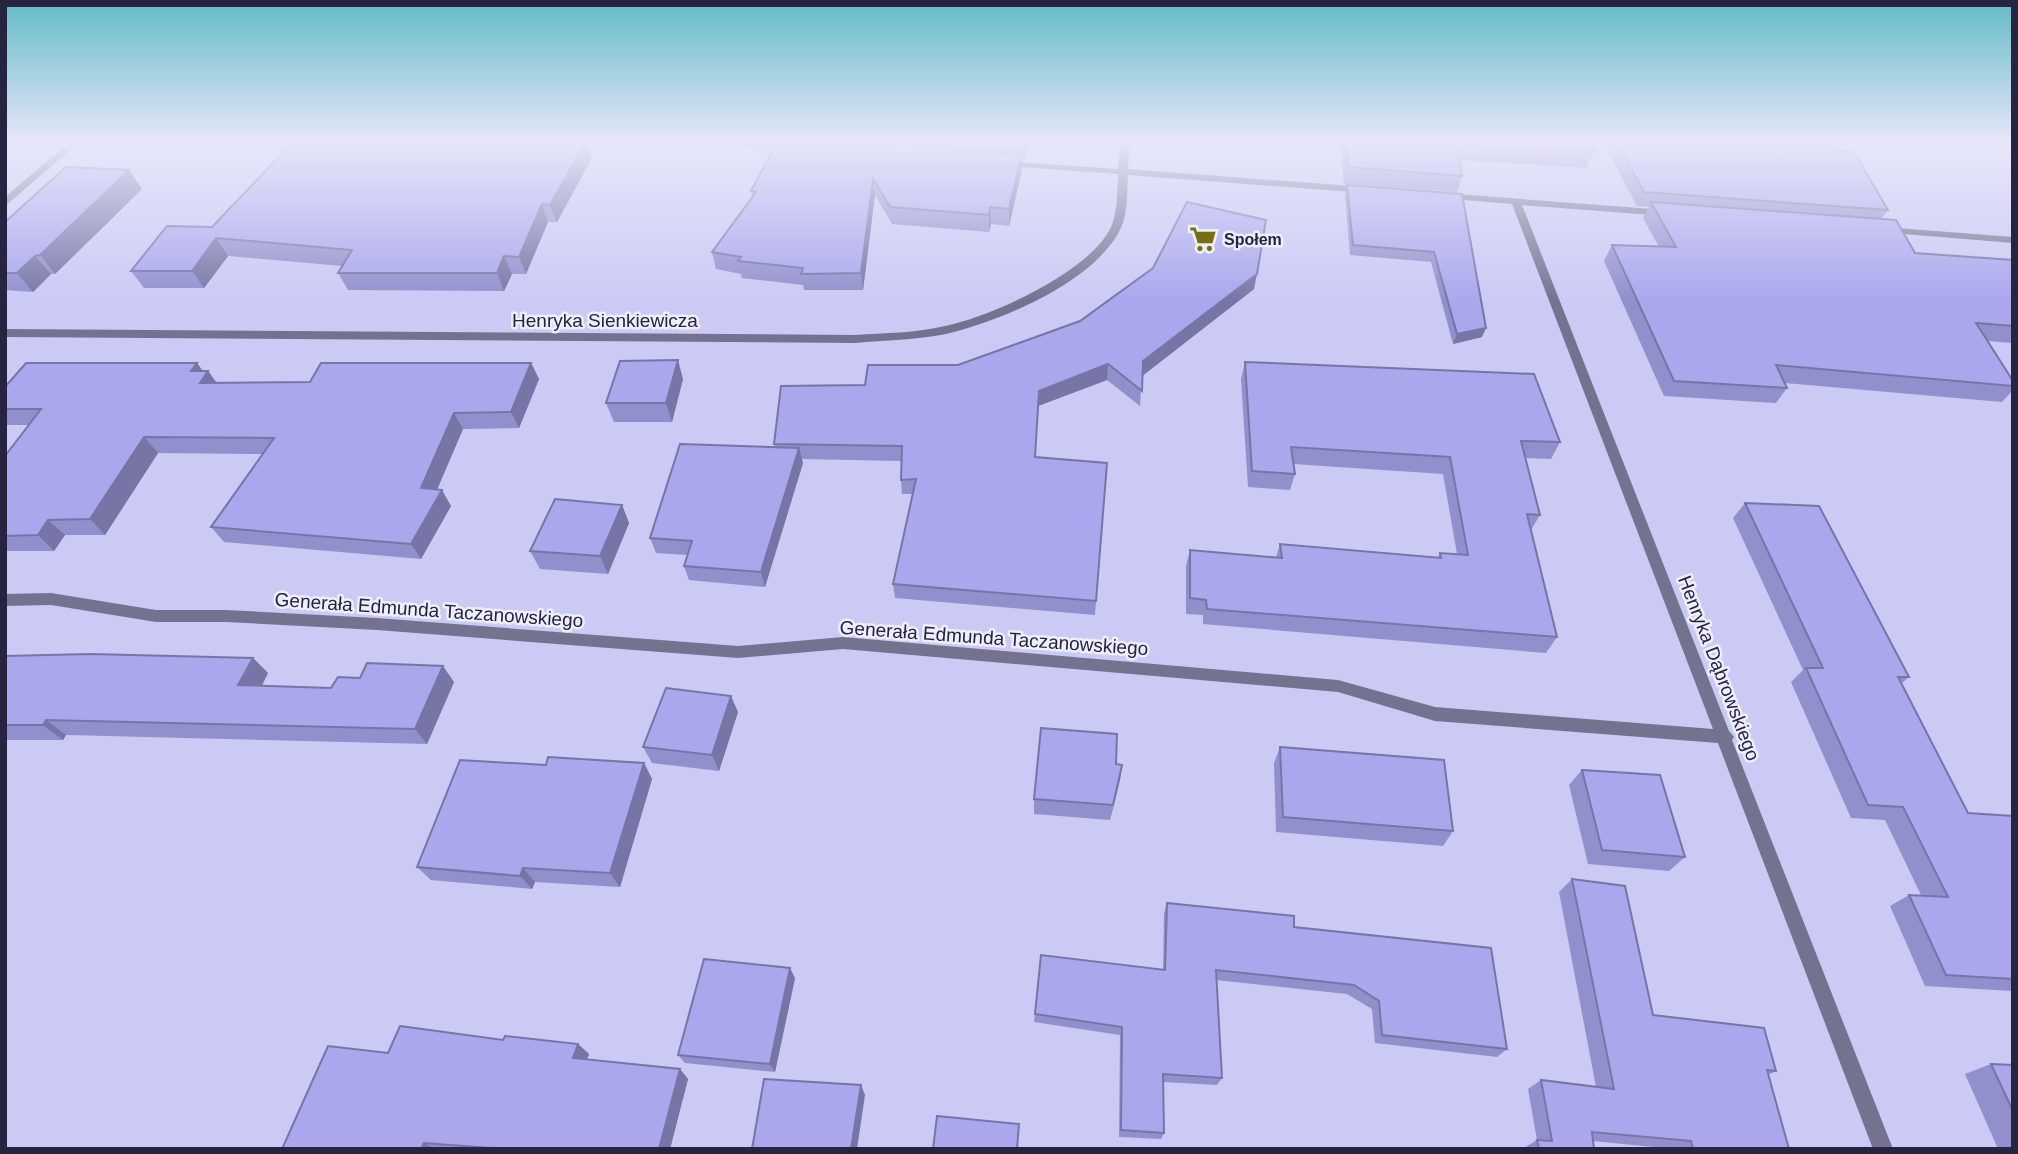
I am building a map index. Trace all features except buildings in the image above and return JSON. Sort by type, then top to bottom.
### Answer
[{"type":"street","name":"Henryka Sienkiewicza","points":[[5,333],[855,340],[947,330],[1006,309],[1060,282],[1101,250],[1117,226],[1120,194]]},
{"type":"street","points":[[1435,196],[1682,215]]},
{"type":"street","name":"Henryka Dąbrowskiego","points":[[1516,202],[1884,1149]]},
{"type":"street","points":[[1875,230],[2013,240]]},
{"type":"street","name":"Generała Edmunda Taczanowskiego","points":[[5,600],[51,599],[156,616],[226,616],[377,624],[738,652],[843,643],[1338,686],[1435,714],[1726,737]]},
{"type":"place","name":"Społem","points":[[1203,239]]}]
